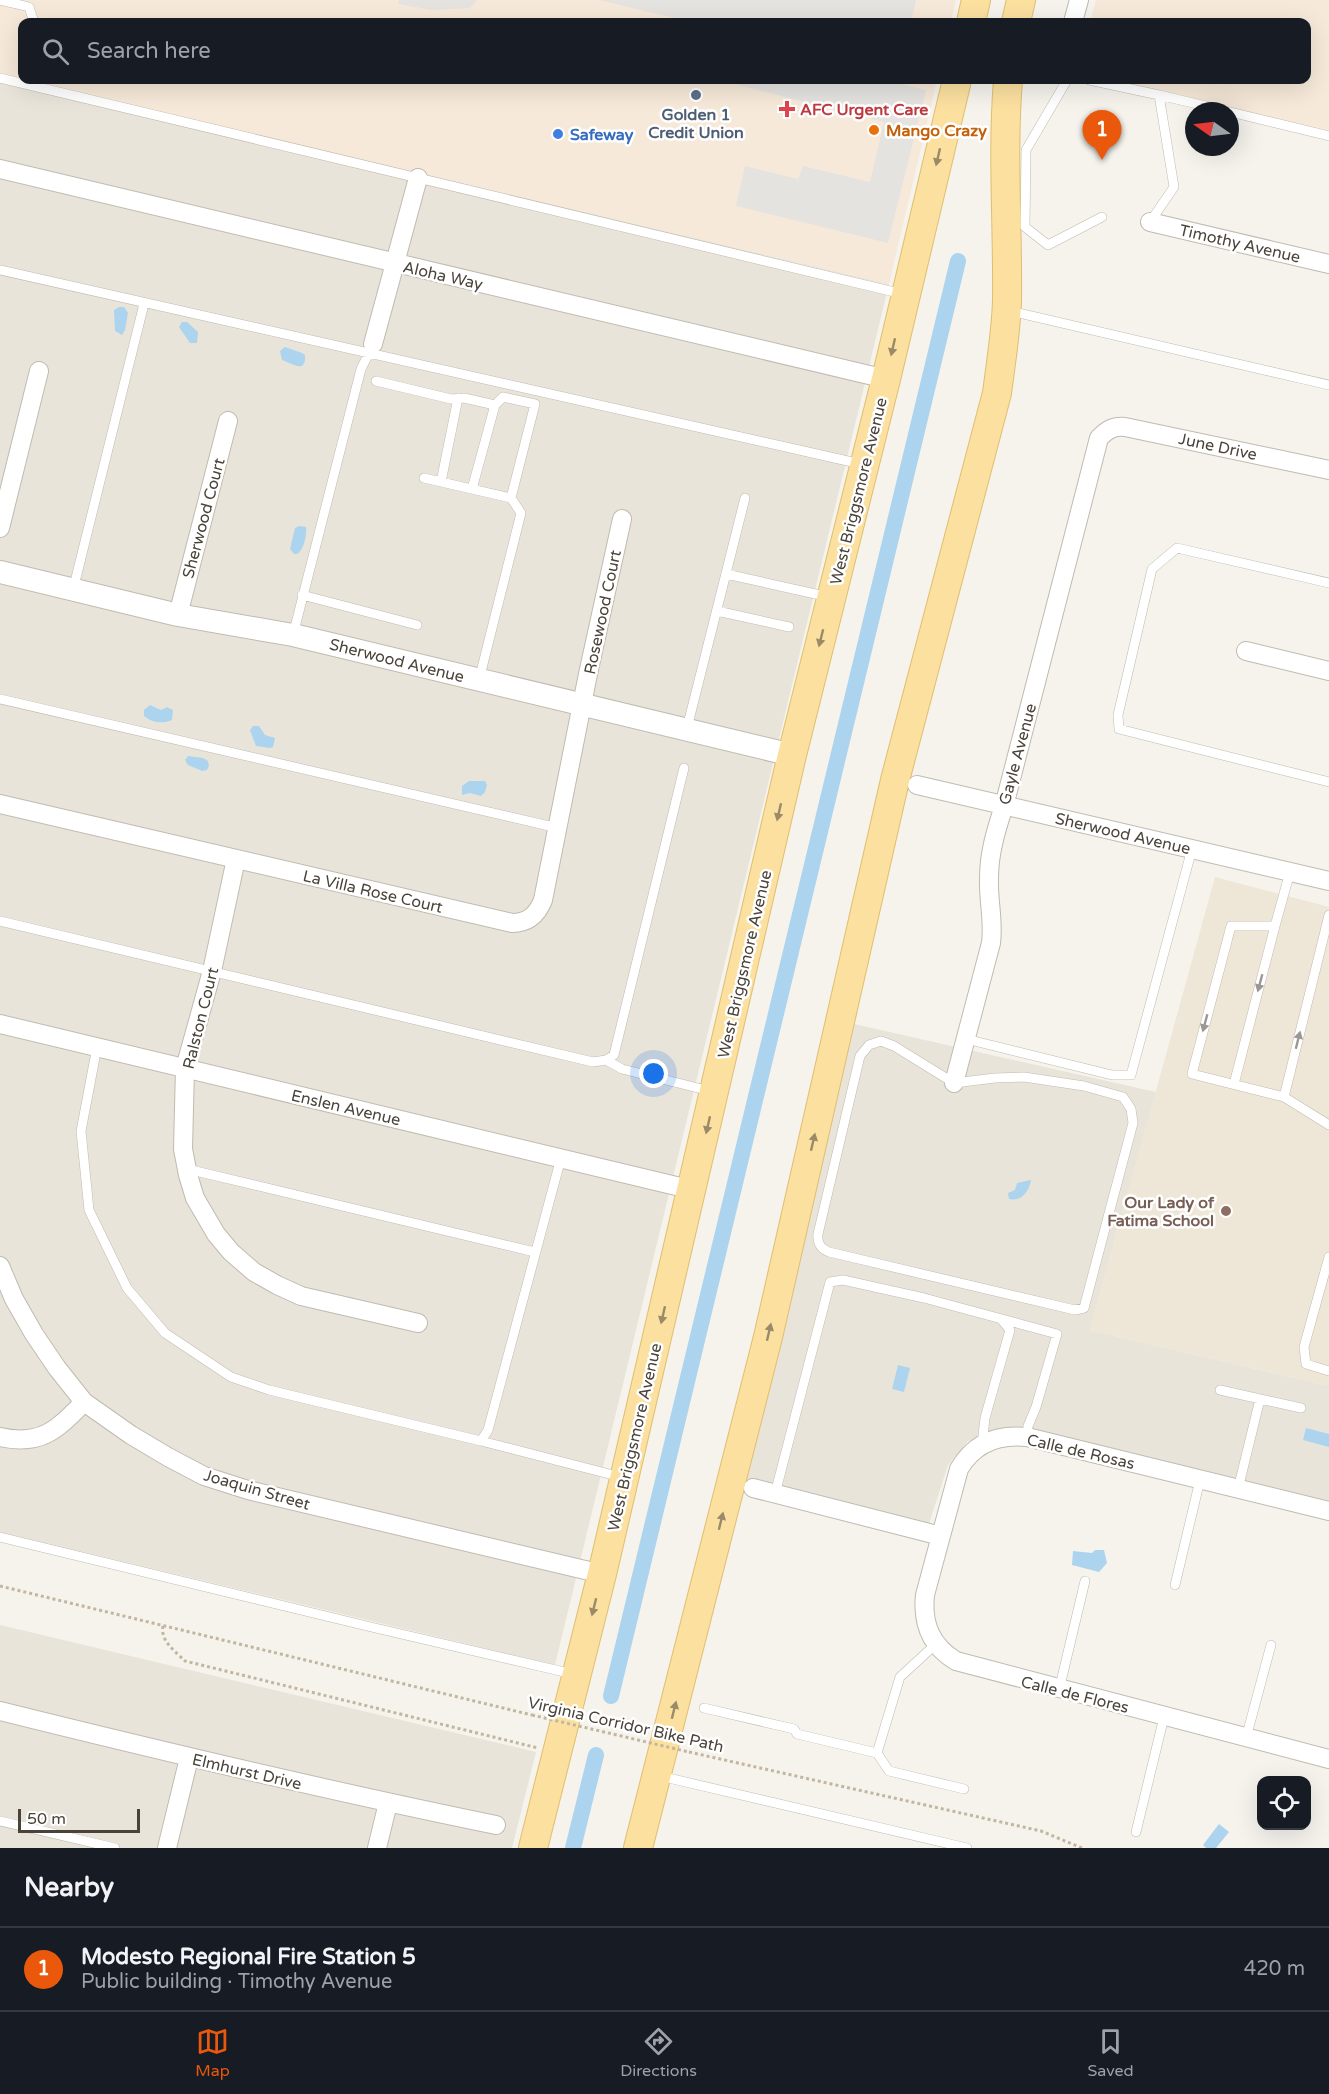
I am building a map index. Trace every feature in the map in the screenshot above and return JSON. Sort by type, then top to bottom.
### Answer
[{"type":"main road","points":[[972,18],[976,0]]},
{"type":"main road","points":[[1017,18],[1021,0]]},
{"type":"main road","name":"West Briggsmore Avenue","points":[[533,1848],[602,1574],[693,1190],[792,755],[886,379],[956,84]]},
{"type":"main road","points":[[638,1848],[768,1337],[896,780],[997,393],[1004,348],[1006,310],[1005,127],[1008,84]]},
{"type":"street","points":[[1073,18],[1078,0]]},
{"type":"street","name":"Aloha Way","points":[[0,169],[886,379]]},
{"type":"street","points":[[372,348],[418,178]]},
{"type":"street","name":"Timothy Avenue","points":[[1150,222],[1329,264]]},
{"type":"street","points":[[0,528],[39,371]]},
{"type":"street","name":"Sherwood Court","points":[[178,615],[228,422]]},
{"type":"street","name":"June Drive","points":[[1107,430],[1118,426],[1125,427],[1329,470]]},
{"type":"street","name":"Gayle Avenue","points":[[954,1083],[991,943],[989,879],[992,845],[1097,444],[1099,438],[1107,430]]},
{"type":"street","name":"Rosewood Court","points":[[583,705],[622,519]]},
{"type":"street","name":"Sherwood Avenue","points":[[0,572],[178,615],[292,635],[792,755]]},
{"type":"street","points":[[1246,651],[1329,671]]},
{"type":"street","name":"La Villa Rose Court","points":[[0,804],[520,923],[531,919],[539,911],[543,900],[583,705]]},
{"type":"street","name":"Sherwood Avenue","points":[[917,785],[1329,881]]},
{"type":"street","name":"Ralston Court","points":[[236,859],[212,971],[185,1068],[183,1137],[187,1169],[195,1198],[216,1234],[231,1252],[254,1272],[277,1285],[301,1296],[418,1323]]},
{"type":"street","name":"Enslen Avenue","points":[[0,1024],[693,1190]]},
{"type":"street","name":"Joaquin Street","points":[[0,1266],[14,1299],[34,1334],[84,1402],[131,1436],[204,1476],[259,1492],[602,1574]]},
{"type":"street","points":[[0,1437],[28,1440],[44,1437],[67,1420],[84,1402]]},
{"type":"street","name":"Calle de Rosas","points":[[982,1444],[1012,1436],[1027,1437],[1329,1511]]},
{"type":"street","points":[[753,1488],[941,1536],[959,1469],[970,1453],[982,1444]]},
{"type":"street","name":"Calle de Flores","points":[[941,1536],[925,1595],[924,1609],[929,1634],[946,1655],[956,1662],[1329,1759]]},
{"type":"street","name":"Elmhurst Drive","points":[[0,1711],[189,1758],[496,1825]]},
{"type":"street","points":[[167,1848],[189,1758]]},
{"type":"street","points":[[377,1848],[388,1803]]},
{"type":"lane","points":[[0,0],[29,7],[33,18]]},
{"type":"lane","points":[[0,78],[18,82]]},
{"type":"lane","points":[[25,84],[906,294]]},
{"type":"lane","points":[[1065,84],[1026,150],[1025,227],[1048,245],[1102,217]]},
{"type":"lane","points":[[1108,84],[1189,102]]},
{"type":"lane","points":[[1150,222],[1174,187],[1159,95]]},
{"type":"lane","points":[[1239,114],[1329,136]]},
{"type":"lane","points":[[0,270],[144,304],[372,348],[864,465]]},
{"type":"lane","points":[[73,590],[144,304]]},
{"type":"lane","points":[[1006,310],[1329,385]]},
{"type":"lane","points":[[292,635],[361,369],[372,348]]},
{"type":"lane","points":[[376,381],[451,399],[464,398],[495,405]]},
{"type":"lane","points":[[472,489],[495,405],[503,397],[535,404],[511,498]]},
{"type":"lane","points":[[441,482],[458,398]]},
{"type":"lane","points":[[424,478],[511,498],[521,513],[479,680]]},
{"type":"lane","points":[[687,730],[745,498]]},
{"type":"lane","points":[[1329,583],[1177,548],[1152,569],[1119,715],[1119,729],[1329,782]]},
{"type":"lane","points":[[726,574],[831,598]]},
{"type":"lane","points":[[302,595],[417,625]]},
{"type":"lane","points":[[717,611],[789,627]]},
{"type":"lane","points":[[0,699],[558,828]]},
{"type":"lane","points":[[0,921],[593,1062],[606,1060],[614,1055],[684,768]]},
{"type":"lane","points":[[966,1039],[1112,1075],[1131,1075],[1192,849]]},
{"type":"lane","points":[[1234,1084],[1290,872]]},
{"type":"lane","points":[[1284,1097],[1329,915]]},
{"type":"lane","points":[[1275,926],[1231,926],[1192,1074],[1284,1097],[1329,1125]]},
{"type":"lane","points":[[874,1042],[886,1042],[954,1083],[995,1077],[1040,1078],[1084,1086],[1123,1097],[1129,1103],[1133,1123],[1084,1308],[1075,1310],[829,1252],[819,1244],[821,1223],[863,1050],[874,1042]]},
{"type":"lane","points":[[97,1047],[81,1131],[89,1210],[127,1288],[165,1333],[231,1377],[269,1390],[625,1478]]},
{"type":"lane","points":[[606,1060],[622,1070],[715,1092]]},
{"type":"lane","points":[[481,1441],[488,1430],[561,1158]]},
{"type":"lane","points":[[187,1169],[536,1252]]},
{"type":"lane","points":[[1329,1257],[1304,1347],[1306,1364],[1329,1371]]},
{"type":"lane","points":[[775,1494],[830,1282],[843,1280],[1057,1334],[1036,1407],[1028,1426],[1027,1437]]},
{"type":"lane","points":[[982,1444],[986,1418],[1010,1330],[1000,1318]]},
{"type":"lane","points":[[1220,1390],[1301,1408]]},
{"type":"lane","points":[[1238,1489],[1260,1399]]},
{"type":"lane","points":[[1175,1585],[1200,1480]]},
{"type":"lane","points":[[0,1537],[577,1674]]},
{"type":"lane","points":[[1059,1690],[1085,1581]]},
{"type":"lane","points":[[877,1753],[900,1677],[936,1644]]},
{"type":"lane","points":[[1246,1738],[1271,1645]]},
{"type":"lane","points":[[704,1708],[794,1729],[798,1734],[877,1753],[889,1772],[964,1789]]},
{"type":"lane","points":[[1136,1832],[1164,1717]]},
{"type":"lane","points":[[657,1775],[967,1848]]},
{"type":"lane","points":[[0,1821],[115,1848]]},
{"type":"path","name":"Virginia Corridor Bike Path","points":[[0,1586],[689,1752],[1041,1830],[1082,1848]]},
{"type":"path","points":[[163,1625],[162,1632],[165,1640],[185,1661],[557,1752]]},
{"type":"shaded area","points":[[0,0],[956,0],[952,18],[18,18],[18,77],[0,73]]},
{"type":"shaded area","points":[[399,0],[477,0],[470,8],[432,10],[398,4]]},
{"type":"shaded area","points":[[599,0],[916,0],[912,18],[674,18]]},
{"type":"shaded area","points":[[1096,0],[1329,0],[1329,130],[1239,110],[1239,102],[1204,102],[1124,84],[1311,84],[1311,18],[1091,18]]},
{"type":"shaded area","points":[[0,73],[18,77],[18,84],[46,84],[889,284],[555,1665],[0,1532]]},
{"type":"shaded area","points":[[44,84],[936,84],[889,284]]},
{"type":"shaded area","points":[[735,84],[901,84],[926,90],[888,243],[736,206],[745,166],[798,179],[803,166],[870,182],[884,122]]},
{"type":"shaded area","name":"Our Lady of Fatima School","points":[[1215,877],[1329,907],[1329,1386],[1090,1330]]},
{"type":"shaded area","points":[[854,1024],[1156,1092],[1090,1330],[1329,1386],[1329,1506],[1000,1430],[968,1441],[948,1465],[928,1527],[742,1479]]},
{"type":"shaded area","points":[[0,1625],[536,1752],[512,1848],[0,1848]]},
{"type":"water","points":[[124,307],[128,313],[122,335],[115,331],[114,310]]},
{"type":"water","points":[[182,322],[187,322],[198,332],[197,343],[190,343],[179,327]]},
{"type":"water","points":[[285,347],[305,355],[303,365],[298,366],[282,360],[280,351]]},
{"type":"water","points":[[306,527],[305,538],[302,549],[294,554],[290,549],[295,528]]},
{"type":"water","points":[[150,705],[161,710],[167,707],[173,710],[172,720],[158,722],[144,716],[144,710]]},
{"type":"water","points":[[253,726],[259,726],[265,735],[275,738],[273,747],[256,746],[250,730]]},
{"type":"water","points":[[188,756],[208,761],[207,770],[202,771],[188,765],[185,760]]},
{"type":"water","points":[[469,781],[485,781],[487,785],[485,792],[481,796],[470,793],[462,795],[462,786]]},
{"type":"water","points":[[1031,1180],[1024,1195],[1017,1199],[1009,1199],[1008,1193],[1015,1190],[1017,1183]]},
{"type":"water","points":[[898,1365],[910,1368],[904,1392],[892,1389]]},
{"type":"water","points":[[1306,1428],[1329,1434],[1329,1447],[1303,1440]]},
{"type":"water","points":[[1095,1550],[1104,1550],[1107,1563],[1099,1572],[1072,1565],[1073,1551],[1092,1553]]},
{"type":"water","points":[[1219,1824],[1229,1832],[1216,1848],[1206,1848],[1203,1845]]},
{"type":"waterway","points":[[611,1696],[958,261]]},
{"type":"waterway","points":[[573,1848],[596,1755]]},
{"type":"place","name":"Golden 1 Credit Union","points":[[696,95]]},
{"type":"place","name":"AFC Urgent Care","points":[[787,109]]},
{"type":"place","name":"Mango Crazy","points":[[874,130]]},
{"type":"place","name":"Safeway","points":[[558,134]]},
{"type":"place","name":"Modesto Regional Fire Station 5","points":[[1102,160]]},
{"type":"place","name":"Our Lady of Fatima School","points":[[1226,1211]]}]
